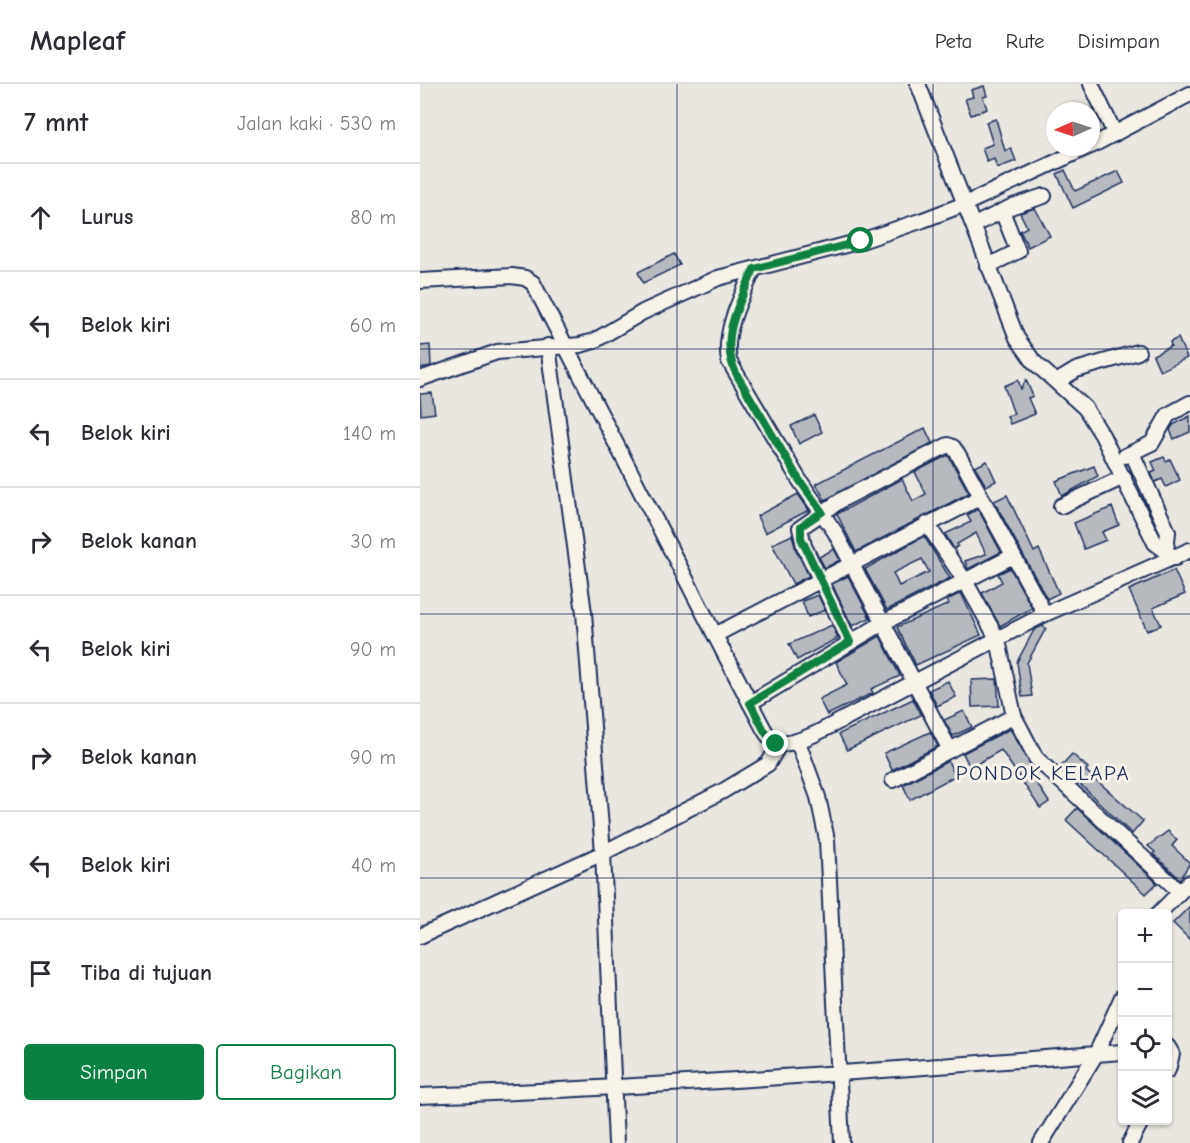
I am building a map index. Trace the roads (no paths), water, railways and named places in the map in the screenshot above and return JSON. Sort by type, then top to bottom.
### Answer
[{"type":"street","points":[[918,84],[1017,338],[1034,362],[1058,381],[1089,414],[1135,501],[1165,550]]},
{"type":"street","points":[[1091,84],[1115,134]]},
{"type":"street","points":[[1100,141],[1190,94]]},
{"type":"street","points":[[420,380],[486,355],[594,341],[643,312],[718,278],[861,241],[965,204],[1068,156]]},
{"type":"street","points":[[974,225],[1007,208],[1044,196]]},
{"type":"street","points":[[988,266],[1018,251],[1008,224],[1007,208]]},
{"type":"street","points":[[754,269],[731,328],[728,346],[729,361],[852,564],[950,750]]},
{"type":"street","points":[[420,281],[512,276],[525,278],[542,298],[750,703],[770,739],[779,745],[798,742],[1045,614],[1150,568],[1165,550],[1169,536],[1132,453]]},
{"type":"street","points":[[548,346],[584,613],[603,853],[616,1143]]},
{"type":"street","points":[[1058,381],[1076,370],[1138,352]]},
{"type":"street","points":[[1115,461],[1152,443],[1168,415],[1190,404]]},
{"type":"street","points":[[850,642],[799,531],[804,524],[822,512],[950,445],[958,454],[1045,614]]},
{"type":"street","points":[[1061,506],[1124,477]]},
{"type":"street","points":[[1135,501],[1151,493]]},
{"type":"street","points":[[715,635],[981,497]]},
{"type":"street","points":[[927,524],[965,580],[998,640],[1014,716],[1032,750],[1046,769],[1185,887],[1163,909]]},
{"type":"street","points":[[1165,550],[1190,550]]},
{"type":"street","points":[[1150,568],[1165,550]]},
{"type":"street","points":[[750,703],[883,623],[1013,556]]},
{"type":"street","points":[[893,780],[1014,716]]},
{"type":"street","points":[[798,742],[818,797],[827,840],[842,1143]]},
{"type":"street","points":[[422,933],[603,853],[743,780],[768,764],[779,745]]},
{"type":"street","points":[[1041,1143],[1096,1054],[1118,1006]]},
{"type":"street","points":[[420,1096],[612,1089],[840,1075],[1118,1052]]},
{"type":"street","points":[[1130,1143],[1139,1125]]},
{"type":"district","name":"PONDOK KELAPA","points":[[1043,773]]}]
